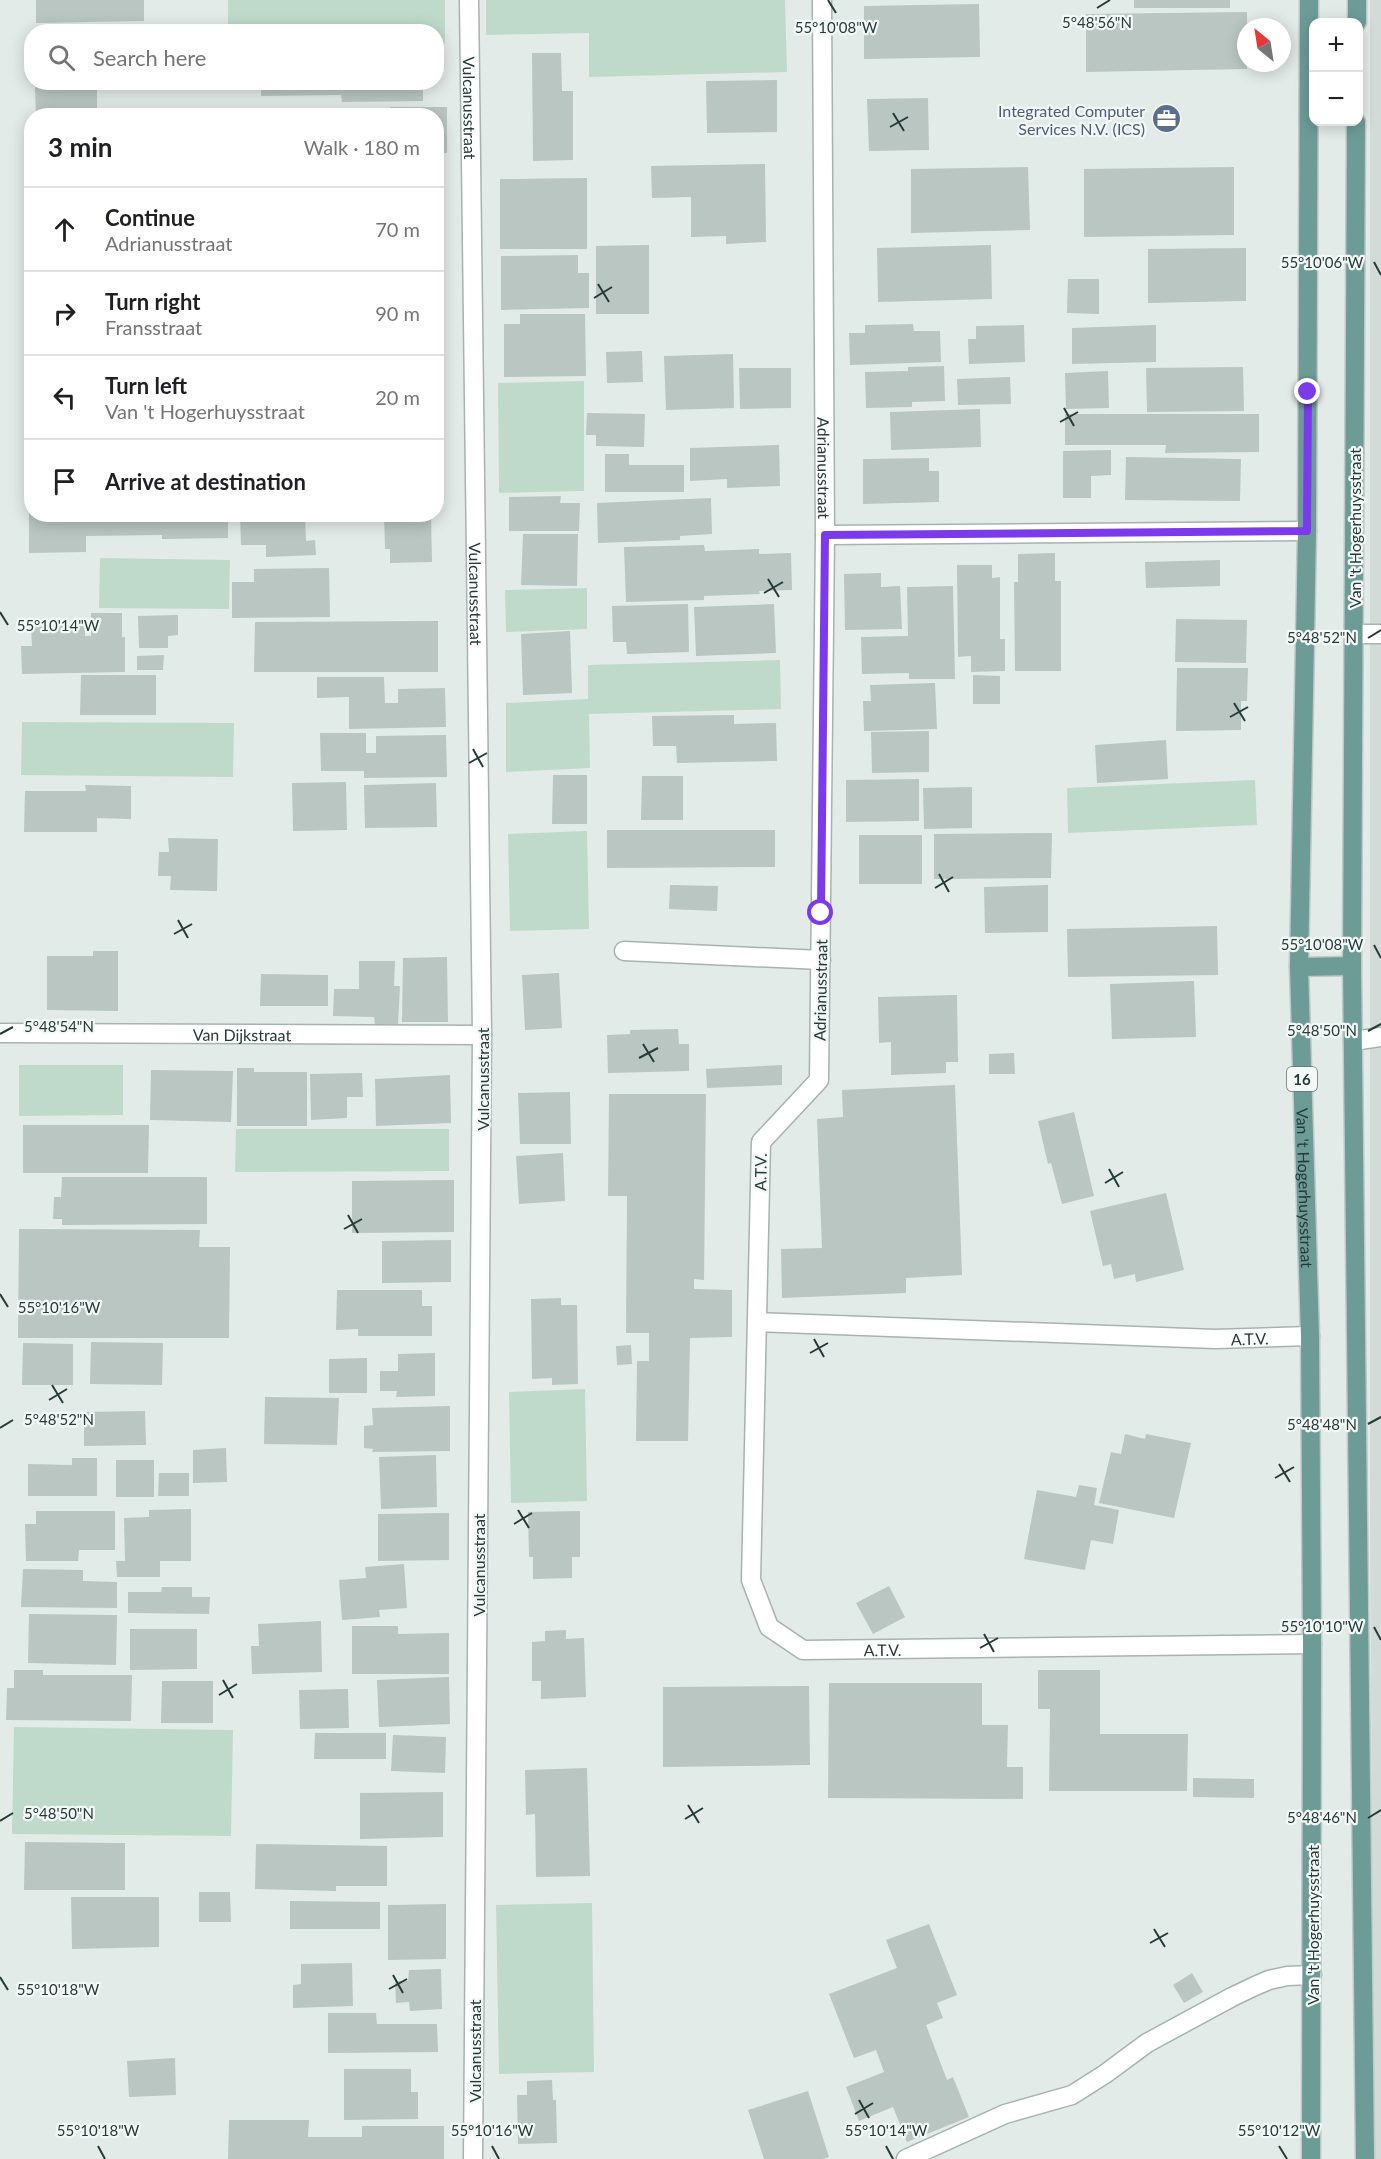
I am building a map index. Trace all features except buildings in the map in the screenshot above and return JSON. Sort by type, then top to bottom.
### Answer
[{"type":"main road","name":"Van 't Hogerhuysstraat","points":[[1310,0],[1307,531],[1299,967],[1310,1336],[1311,2159]]},
{"type":"main road","points":[[1357,0],[1357,18]]},
{"type":"main road","name":"Van 't Hogerhuysstraat","points":[[1356,126],[1352,966],[1365,2159]]},
{"type":"main road","points":[[1299,967],[1352,966]]},
{"type":"street","name":"Vulcanusstraat","points":[[469,0],[482,1035],[473,2159]]},
{"type":"street","name":"Adrianusstraat","points":[[819,1080],[825,535],[822,0]]},
{"type":"street","points":[[825,535],[1307,531]]},
{"type":"street","points":[[1353,634],[1381,634]]},
{"type":"street","points":[[624,951],[821,960]]},
{"type":"street","name":"Van Dijkstraat","points":[[0,1033],[482,1035]]},
{"type":"street","points":[[1353,1041],[1381,1037]]},
{"type":"street","name":"A.T.V.","points":[[819,1080],[760,1142],[751,1580],[769,1627],[803,1650],[1312,1644]]},
{"type":"street","name":"A.T.V.","points":[[758,1322],[1215,1340],[1310,1336]]},
{"type":"street","points":[[906,2159],[1005,2114],[1072,2095],[1147,2043],[1255,1986],[1287,1976],[1312,1975]]},
{"type":"shaded area","points":[[1370,0],[1381,0],[1381,2159],[1374,2159],[1370,1536]]},
{"type":"green space","points":[[228,0],[445,0],[444,43],[444,24],[228,24]]},
{"type":"green space","points":[[486,0],[785,0],[787,72],[589,77],[589,33],[486,35]]},
{"type":"green space","points":[[584,381],[584,491],[499,493],[498,383]]},
{"type":"green space","points":[[100,558],[230,560],[229,609],[99,608]]},
{"type":"green space","points":[[587,588],[587,629],[506,632],[505,590]]},
{"type":"green space","points":[[780,660],[781,709],[589,714],[590,768],[506,772],[506,703],[588,699],[588,665]]},
{"type":"green space","points":[[22,722],[234,723],[233,777],[21,775]]},
{"type":"green space","points":[[1255,780],[1257,825],[1068,833],[1067,788]]},
{"type":"green space","points":[[587,831],[589,929],[510,931],[508,834]]},
{"type":"green space","points":[[19,1065],[123,1065],[123,1115],[19,1116]]},
{"type":"green space","points":[[236,1129],[449,1129],[449,1171],[235,1172]]},
{"type":"green space","points":[[585,1389],[587,1501],[511,1503],[509,1392]]},
{"type":"green space","points":[[14,1727],[233,1730],[231,1836],[12,1834]]},
{"type":"green space","points":[[592,1903],[594,2072],[499,2074],[496,1905]]},
{"type":"place","name":"Integrated Computer Services N.V. (ICS)","points":[[1166,119]]},
{"type":"route","points":[[821,913],[825,535],[1307,531],[1308,392]]}]
